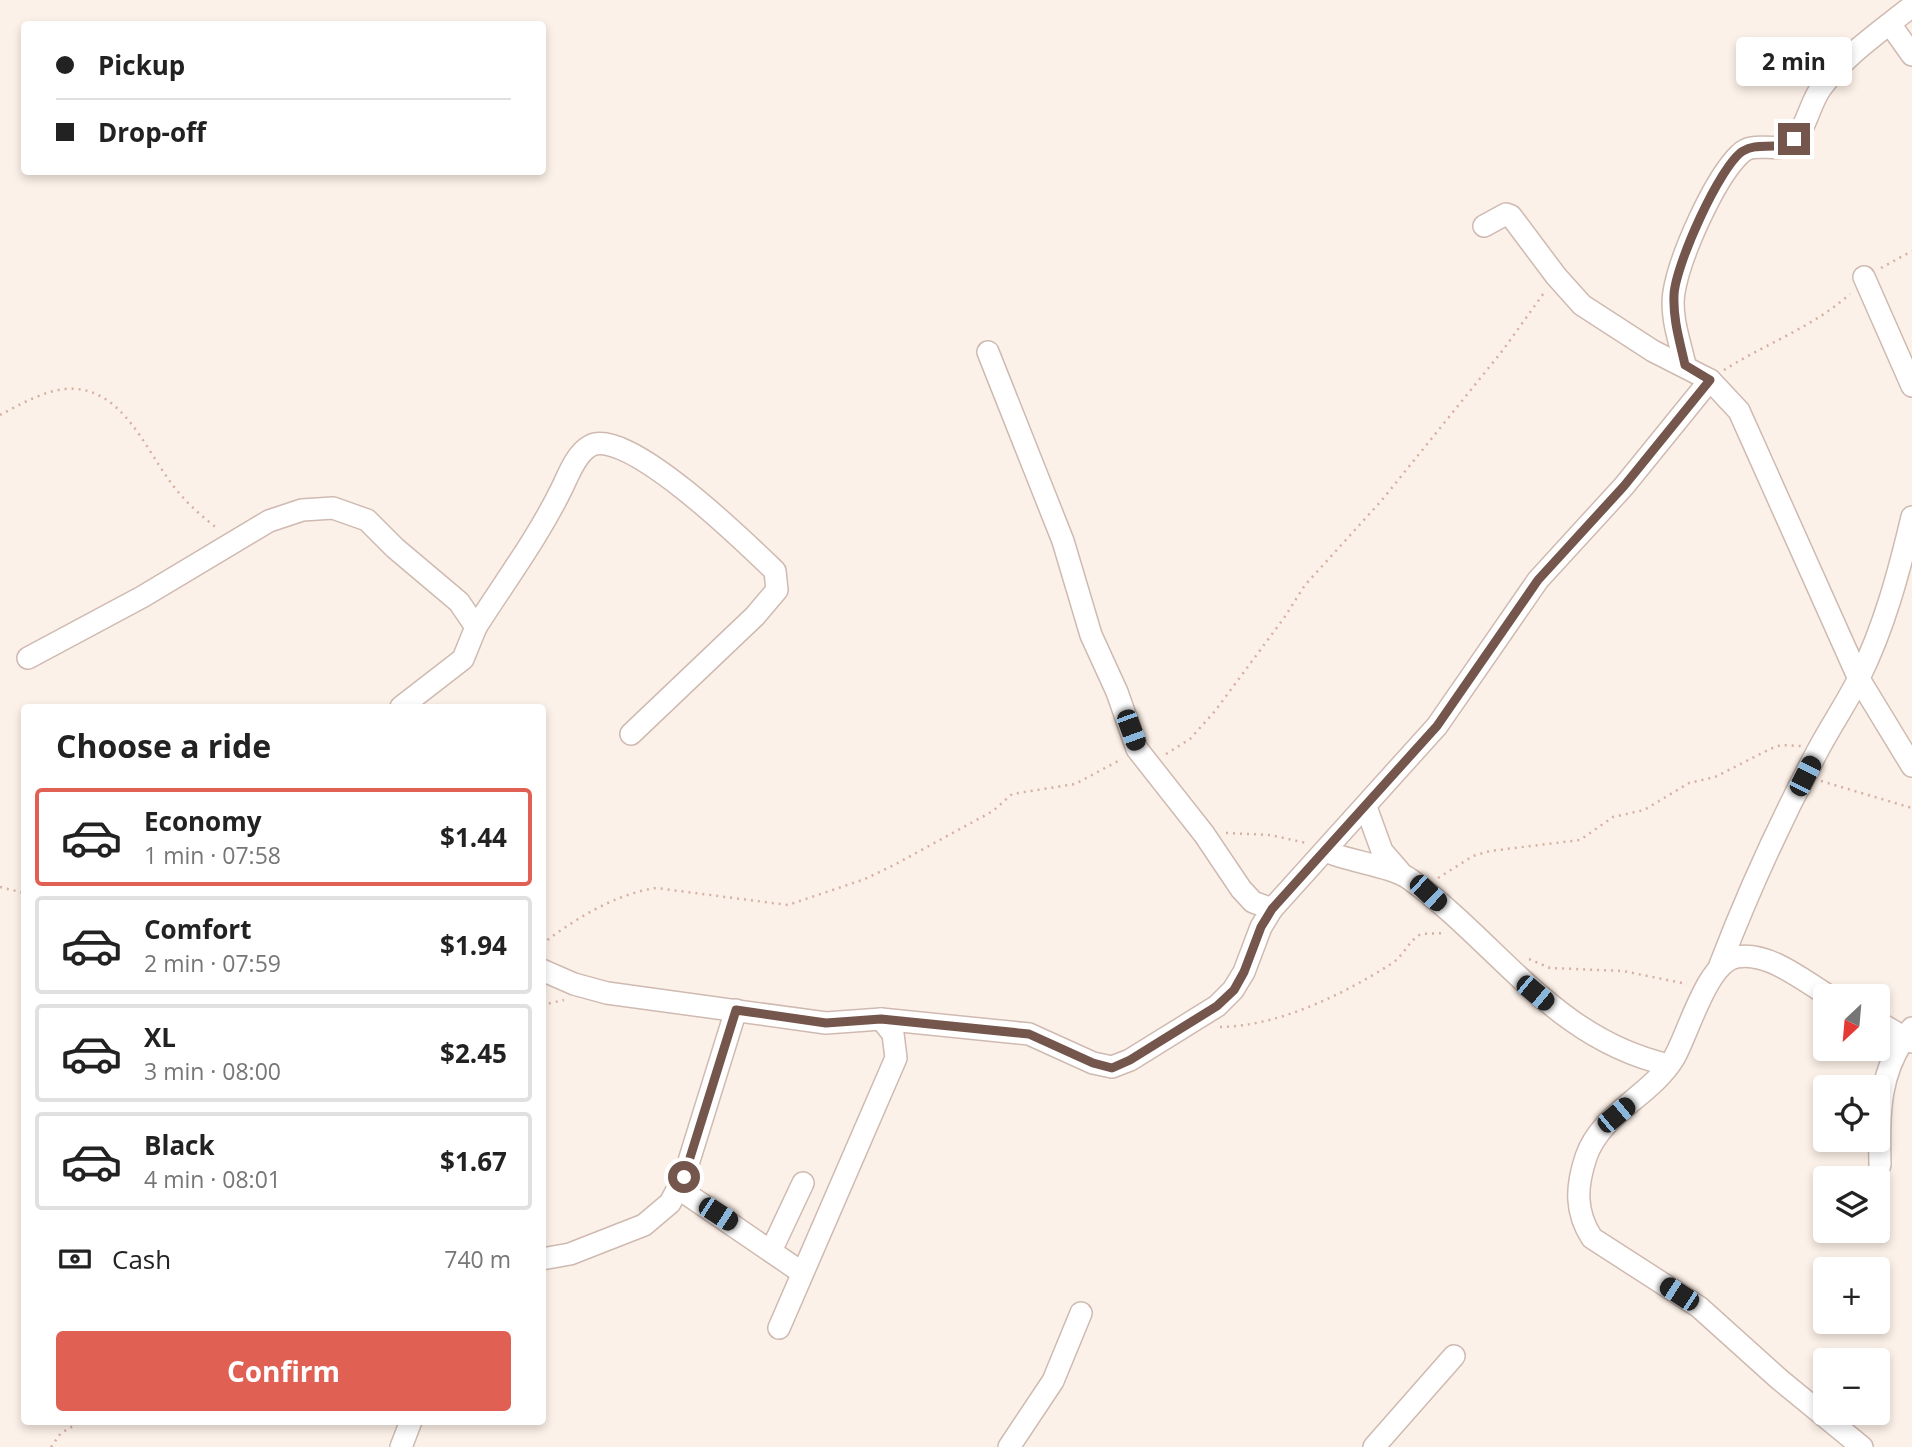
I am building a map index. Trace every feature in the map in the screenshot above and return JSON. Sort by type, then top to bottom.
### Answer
[{"type":"street","points":[[1685,365],[1675,320],[1674,292],[1705,203],[1741,152],[1752,147],[1783,147],[1794,139],[1821,88],[1863,45],[1912,6]]},
{"type":"street","points":[[1889,24],[1912,55]]},
{"type":"street","points":[[1484,226],[1506,214],[1511,216],[1556,276],[1582,305],[1622,333],[1710,380],[1739,411],[1859,678],[1912,766]]},
{"type":"street","points":[[1864,277],[1912,386]]},
{"type":"street","points":[[988,352],[1063,541],[1091,635],[1117,692],[1137,748],[1204,834],[1241,889],[1253,902],[1272,909]]},
{"type":"street","points":[[546,972],[574,984],[607,993],[826,1023],[881,1019],[1029,1034],[1093,1063],[1112,1068],[1130,1060],[1217,1006],[1234,990],[1244,972],[1261,927],[1272,909],[1366,807],[1458,699],[1538,580],[1624,486],[1710,380]]},
{"type":"street","points":[[405,704],[463,659],[477,627],[539,533],[573,467],[589,446],[603,442],[621,448],[686,490],[775,571],[777,590],[755,616],[631,734]]},
{"type":"street","points":[[28,658],[142,597],[270,521],[302,510],[332,508],[368,520],[395,548],[459,601],[477,627]]},
{"type":"street","points":[[1861,1447],[1699,1307],[1592,1238],[1581,1220],[1578,1191],[1586,1156],[1598,1132],[1669,1065],[1684,1041],[1708,983],[1720,965],[1745,900],[1817,752],[1859,678],[1892,594],[1912,517]]},
{"type":"street","points":[[1366,807],[1382,851],[1520,981],[1607,1045],[1639,1059],[1669,1065]]},
{"type":"street","points":[[1325,851],[1353,862],[1406,876]]},
{"type":"street","points":[[1720,965],[1735,957],[1752,956],[1773,964],[1813,987]]},
{"type":"street","points":[[546,1258],[570,1254],[644,1225],[670,1203],[678,1188],[719,1072],[736,1010]]},
{"type":"street","points":[[779,1328],[896,1058],[893,1034],[881,1019]]},
{"type":"street","points":[[1880,1165],[1879,1127],[1887,1069],[1893,1053],[1910,1035],[1890,1027]]},
{"type":"street","points":[[771,1251],[803,1183]]},
{"type":"street","points":[[678,1188],[802,1272]]},
{"type":"street","points":[[1009,1447],[1053,1381],[1081,1312]]},
{"type":"street","points":[[1374,1447],[1454,1356]]},
{"type":"street","points":[[401,1447],[409,1425]]},
{"type":"path","points":[[1710,380],[1752,352],[1789,335],[1818,317],[1848,296],[1864,277],[1912,251]]},
{"type":"path","points":[[546,941],[602,906],[656,888],[788,905],[805,901],[894,865],[993,811],[1012,794],[1074,784],[1104,771],[1137,748],[1163,755],[1173,751],[1190,739],[1215,711],[1305,585],[1382,500],[1503,350],[1556,276]]},
{"type":"path","points":[[0,415],[23,402],[65,388],[97,394],[119,410],[190,505],[235,542]]},
{"type":"path","points":[[1406,876],[1440,878],[1473,856],[1490,851],[1580,840],[1613,817],[1644,810],[1689,783],[1715,777],[1781,745],[1795,744],[1817,752]]},
{"type":"path","points":[[1805,776],[1912,808]]},
{"type":"path","points":[[1204,834],[1270,835],[1325,851]]},
{"type":"path","points":[[0,887],[21,892]]},
{"type":"path","points":[[1187,1023],[1208,1028],[1236,1027],[1290,1014],[1393,963],[1421,934],[1470,932]]},
{"type":"path","points":[[1527,958],[1550,968],[1603,969],[1677,984],[1708,983]]},
{"type":"path","points":[[51,1447],[61,1433],[75,1425]]},
{"type":"route","points":[[684,1177],[736,1010],[826,1023],[881,1019],[932,1026],[1013,1031],[1041,1038],[1093,1063],[1112,1068],[1130,1060],[1217,1006],[1234,990],[1244,972],[1252,945],[1272,909],[1418,749],[1458,699],[1538,580],[1624,486],[1710,380],[1685,365],[1675,320],[1674,292],[1697,225],[1705,203],[1741,152],[1752,147],[1783,147],[1794,139]]}]
